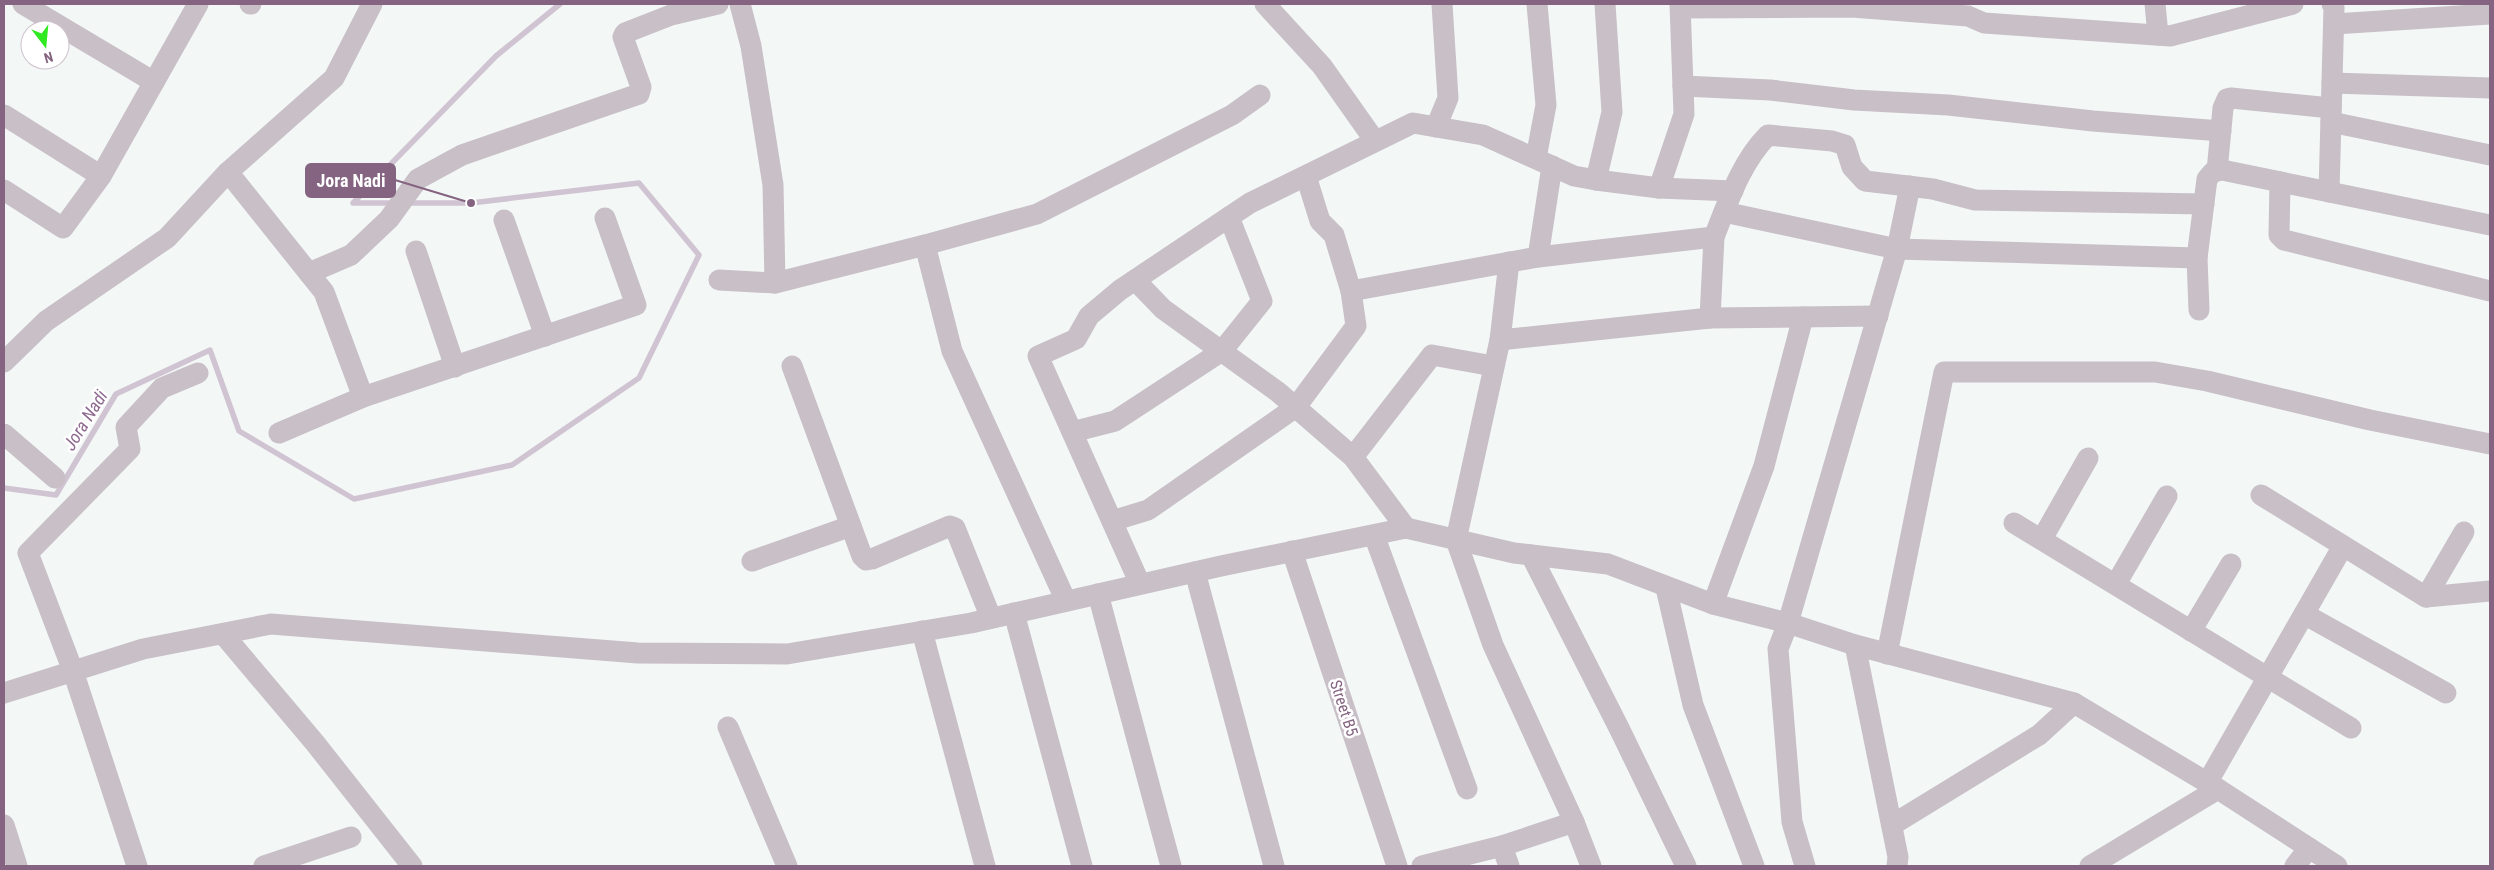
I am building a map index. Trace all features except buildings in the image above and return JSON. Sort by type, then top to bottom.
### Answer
[{"type":"street","points":[[24,4],[154,82]]},
{"type":"street","points":[[4,190],[63,228],[100,176],[198,4]]},
{"type":"street","points":[[4,362],[46,322],[167,238],[228,172],[334,78],[372,4]]},
{"type":"street","points":[[309,273],[350,256],[389,219],[418,180],[462,155],[639,94],[641,88],[623,37],[625,33],[671,15],[718,4]]},
{"type":"street","points":[[740,4],[751,46],[773,185],[775,283]]},
{"type":"street","points":[[1265,4],[1322,66],[1375,141]]},
{"type":"street","points":[[1436,127],[1448,98],[1442,4]]},
{"type":"street","points":[[1536,4],[1546,105],[1538,258]]},
{"type":"street","points":[[1596,180],[1612,112],[1605,4]]},
{"type":"street","points":[[2155,4],[2158,35]]},
{"type":"street","points":[[1659,188],[1684,114],[1680,6],[1852,7],[1968,16],[1984,23],[2170,36],[2292,4]]},
{"type":"street","points":[[2330,192],[2333,14],[2490,14],[2489,4]]},
{"type":"street","points":[[2332,83],[2490,88]]},
{"type":"street","points":[[1683,86],[1770,90],[1854,100],[1948,105],[2093,121],[2221,131]]},
{"type":"street","points":[[719,280],[775,283],[1037,214],[1232,115],[1260,95]]},
{"type":"street","points":[[2217,171],[2223,108],[2227,100],[2231,98],[2331,115],[2490,155]]},
{"type":"street","points":[[4,115],[100,176]]},
{"type":"street","points":[[1140,584],[1038,356],[1076,339],[1089,316],[1135,280],[1250,203],[1413,123],[1483,135],[1574,176],[1659,188],[1732,191]]},
{"type":"street","points":[[1710,318],[1714,238],[1732,191],[1754,151],[1768,134],[1832,141],[1846,146],[1852,167],[1865,181],[1934,189],[1975,200],[2204,204]]},
{"type":"street","points":[[2199,310],[2197,258],[2207,179],[2213,172],[2217,171],[2280,182],[2490,225]]},
{"type":"street","points":[[228,172],[324,292],[363,397]]},
{"type":"street","points":[[1112,521],[1148,510],[1296,407],[1356,326],[1351,291],[1334,235],[1320,221],[1306,176]]},
{"type":"street","points":[[2280,182],[2279,235],[2284,240],[2490,291]]},
{"type":"street","points":[[1805,866],[1792,822],[1778,649],[1788,623],[1878,316],[1897,249],[1910,186]]},
{"type":"street","points":[[1724,212],[1897,249],[2197,258]]},
{"type":"street","points":[[1072,432],[1115,421],[1222,351],[1262,301],[1229,217]]},
{"type":"street","points":[[278,433],[363,397],[636,305],[605,218]]},
{"type":"street","points":[[504,220],[544,336]]},
{"type":"street","points":[[1351,291],[1509,262],[1714,238]]},
{"type":"street","points":[[925,245],[952,351],[1066,601]]},
{"type":"street","points":[[416,251],[454,366]]},
{"type":"street","points":[[1509,262],[1500,340],[1456,540],[1493,645],[1574,822],[1592,866]]},
{"type":"street","points":[[1135,280],[1163,309],[1296,407],[1353,457],[1406,528]]},
{"type":"street","points":[[1500,340],[1710,318],[1878,316]]},
{"type":"street","points":[[1713,604],[1764,466],[1803,317]]},
{"type":"street","points":[[1353,457],[1432,355],[1493,366]]},
{"type":"street","points":[[792,366],[862,556],[866,560],[950,526],[955,528],[991,618]]},
{"type":"street","points":[[1887,654],[1944,372],[2155,372],[2207,381],[2370,420],[2490,444]]},
{"type":"street","points":[[137,866],[73,671],[28,553],[130,449],[126,427],[162,388],[198,373]]},
{"type":"street","points":[[4,434],[56,478]]},
{"type":"street","points":[[2042,539],[2088,458]]},
{"type":"street","points":[[2116,584],[2168,496]]},
{"type":"street","points":[[2261,496],[2426,597],[2490,591]]},
{"type":"street","points":[[2014,522],[2351,728]]},
{"type":"street","points":[[752,562],[851,526]]},
{"type":"street","points":[[4,692],[144,649],[271,624],[638,653],[787,654],[991,618],[1195,572],[1406,528],[1531,555],[1608,564],[1666,588],[1713,604],[1788,623],[1887,654],[2074,703],[2212,786],[2337,866]]},
{"type":"street","points":[[2426,597],[2464,532]]},
{"type":"street","points":[[1374,535],[1467,789]]},
{"type":"street","points":[[2095,865],[2212,786],[2267,677],[2344,546]]},
{"type":"street","name":"Street B5","points":[[1292,551],[1397,866]]},
{"type":"street","points":[[1531,555],[1620,728],[1686,866]]},
{"type":"street","points":[[2191,630],[2231,564]]},
{"type":"street","points":[[1195,572],[1274,866]]},
{"type":"street","points":[[1666,588],[1693,705],[1754,866]]},
{"type":"street","points":[[1098,594],[1171,866]]},
{"type":"street","points":[[1014,613],[1082,866]]},
{"type":"street","points":[[2304,614],[2446,693]]},
{"type":"street","points":[[922,631],[985,866]]},
{"type":"street","points":[[222,634],[315,743],[412,866]]},
{"type":"street","points":[[1855,645],[1892,825],[1898,857],[1897,866]]},
{"type":"street","points":[[1892,825],[2039,735],[2074,703]]},
{"type":"street","points":[[728,727],[787,866]]},
{"type":"street","points":[[1422,866],[1502,846],[1574,822]]},
{"type":"street","points":[[4,825],[17,866]]},
{"type":"street","points":[[264,866],[351,837]]},
{"type":"street","points":[[1502,846],[1509,866]]},
{"type":"street","points":[[2295,866],[2309,848]]},
{"type":"waterway","name":"Jora Nadi","points":[[394,203],[353,203],[496,56],[560,4]]},
{"type":"waterway","name":"Jora Nadi","points":[[4,488],[56,495],[116,394],[210,350],[239,431],[354,499],[512,465],[639,378],[699,255],[639,183],[471,203],[408,203]]},
{"type":"place","name":"Jora Nadi","points":[[471,203]]}]
